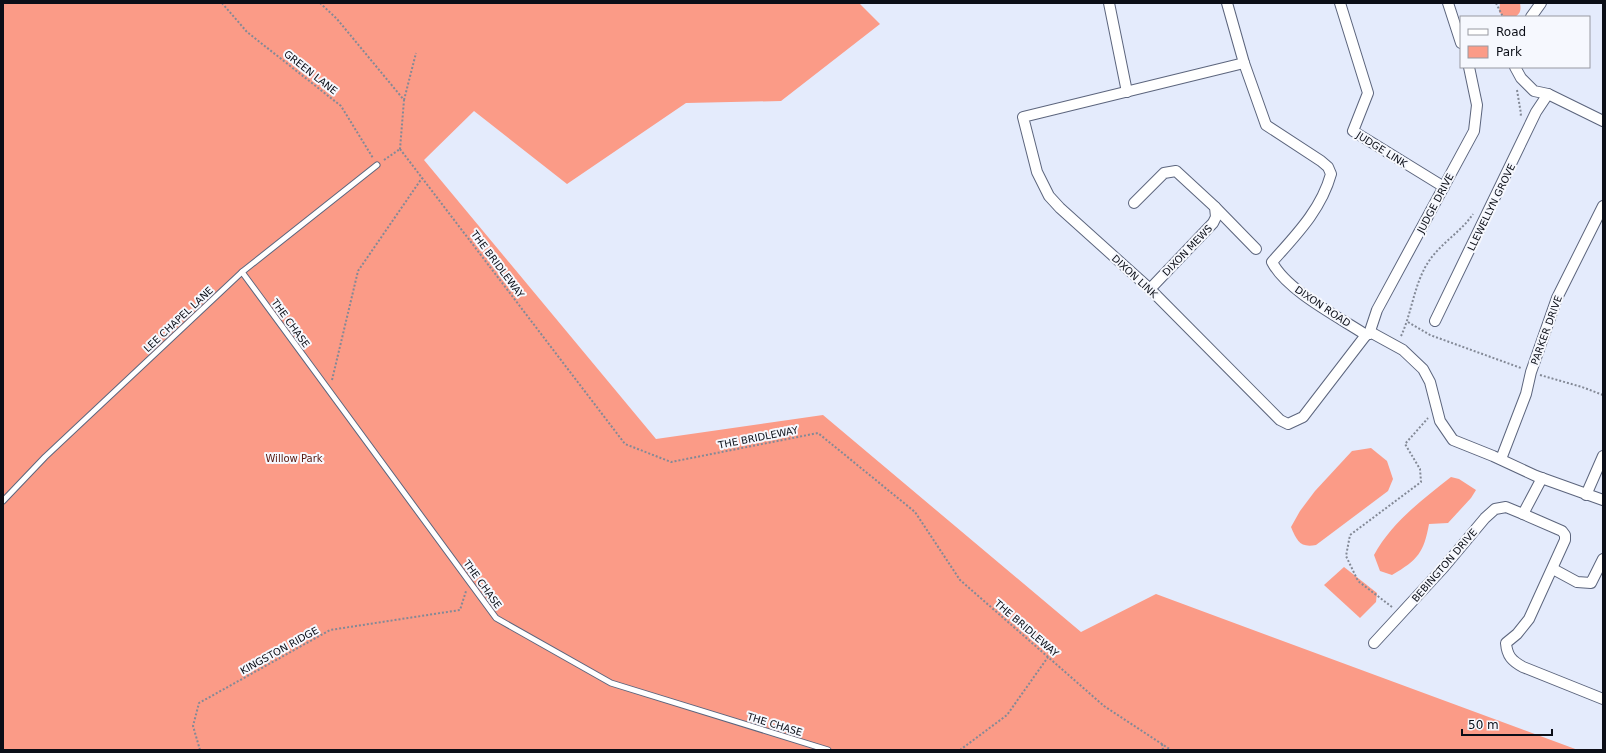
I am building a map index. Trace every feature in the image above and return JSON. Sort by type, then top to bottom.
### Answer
[{"type":"street","points":[[1109,3],[1127,92]]},
{"type":"street","name":"DIXON ROAD","points":[[1227,3],[1244,63],[1266,125],[1321,161],[1328,167],[1331,174],[1321,199],[1306,225],[1272,262],[1284,278],[1311,300],[1368,334],[1374,334],[1403,350],[1423,369],[1430,382],[1444,428],[1453,440],[1542,478],[1603,500]]},
{"type":"street","name":"JUDGE LINK","points":[[1340,3],[1368,93],[1353,131],[1444,187]]},
{"type":"street","points":[[1448,3],[1460,40]]},
{"type":"street","points":[[1532,16],[1541,3]]},
{"type":"street","name":"DIXON LINK","points":[[1244,63],[1023,117],[1037,172],[1049,196],[1060,208],[1150,289],[1280,420],[1288,424],[1303,417],[1368,334]]},
{"type":"street","name":"JUDGE DRIVE","points":[[1368,334],[1377,310],[1474,131],[1477,105],[1469,68]]},
{"type":"street","points":[[1516,68],[1521,78],[1534,91],[1548,94],[1603,120]]},
{"type":"street","name":"LLEWELLYN GROVE","points":[[1435,321],[1536,112],[1548,94]]},
{"type":"street","points":[[1134,204],[1161,176],[1172,171],[1176,171],[1215,207],[1256,249]]},
{"type":"street","name":"PARKER DRIVE","points":[[1501,460],[1526,394],[1531,372],[1556,298],[1603,206]]},
{"type":"street","name":"DIXON MEWS","points":[[1150,289],[1213,223],[1216,217],[1215,207]]},
{"type":"street","points":[[1586,495],[1603,456]]},
{"type":"street","points":[[1523,514],[1542,478]]},
{"type":"street","name":"BEBINGTON DRIVE","points":[[1374,643],[1444,567],[1486,518],[1495,509],[1506,508],[1557,528],[1565,535],[1565,540],[1553,569],[1529,619],[1517,634],[1506,642],[1508,655],[1513,662],[1523,667],[1603,698]]},
{"type":"street","points":[[1553,569],[1577,582],[1591,583],[1603,559]]},
{"type":"lane","name":"LEE CHAPEL LANE","points":[[3,501],[45,457],[242,272],[377,165]]},
{"type":"lane","name":"THE CHASE","points":[[242,272],[496,618],[611,682],[828,750]]},
{"type":"path","name":"GREEN LANE","points":[[222,3],[247,32],[341,106],[377,165]]},
{"type":"path","points":[[320,3],[337,19],[404,100]]},
{"type":"path","points":[[1496,3],[1502,16]]},
{"type":"path","points":[[377,165],[400,149],[404,100],[416,53]]},
{"type":"path","points":[[1516,88],[1521,114],[1519,120]]},
{"type":"path","name":"THE BRIDLEWAY","points":[[400,149],[626,444],[671,462],[818,433],[915,512],[960,580],[1104,706],[1171,750]]},
{"type":"path","points":[[329,391],[358,271],[422,178]]},
{"type":"path","points":[[1396,346],[1408,322],[1419,282],[1428,262],[1442,245],[1456,234],[1474,213]]},
{"type":"path","points":[[1408,322],[1430,335],[1471,351],[1603,395]]},
{"type":"path","points":[[1401,614],[1358,581],[1346,556],[1350,535],[1421,482],[1420,469],[1405,444],[1437,408]]},
{"type":"path","name":"KINGSTON RIDGE","points":[[200,750],[193,726],[199,703],[330,630],[460,610],[469,580]]},
{"type":"path","points":[[960,750],[1007,715],[1048,657]]},
{"type":"path","points":[[1162,744],[1163,750]]},
{"type":"green space","name":"Willow Park","points":[[3,3],[859,3],[880,24],[781,101],[686,103],[567,184],[474,111],[424,160],[656,439],[823,415],[1081,632],[1156,594],[1578,750],[3,750]]},
{"type":"green space","points":[[1500,3],[1520,3],[1520,9],[1516,16],[1503,16],[1499,12]]},
{"type":"green space","points":[[1371,448],[1387,461],[1393,479],[1388,491],[1316,545],[1306,545],[1297,540],[1291,527],[1300,511],[1315,491],[1352,451]]},
{"type":"green space","points":[[1451,477],[1459,479],[1476,490],[1471,498],[1448,523],[1429,524],[1422,548],[1414,560],[1408,565],[1392,575],[1380,571],[1374,555],[1381,543],[1408,512]]},
{"type":"green space","points":[[1344,567],[1377,593],[1376,602],[1360,618],[1324,585]]}]
